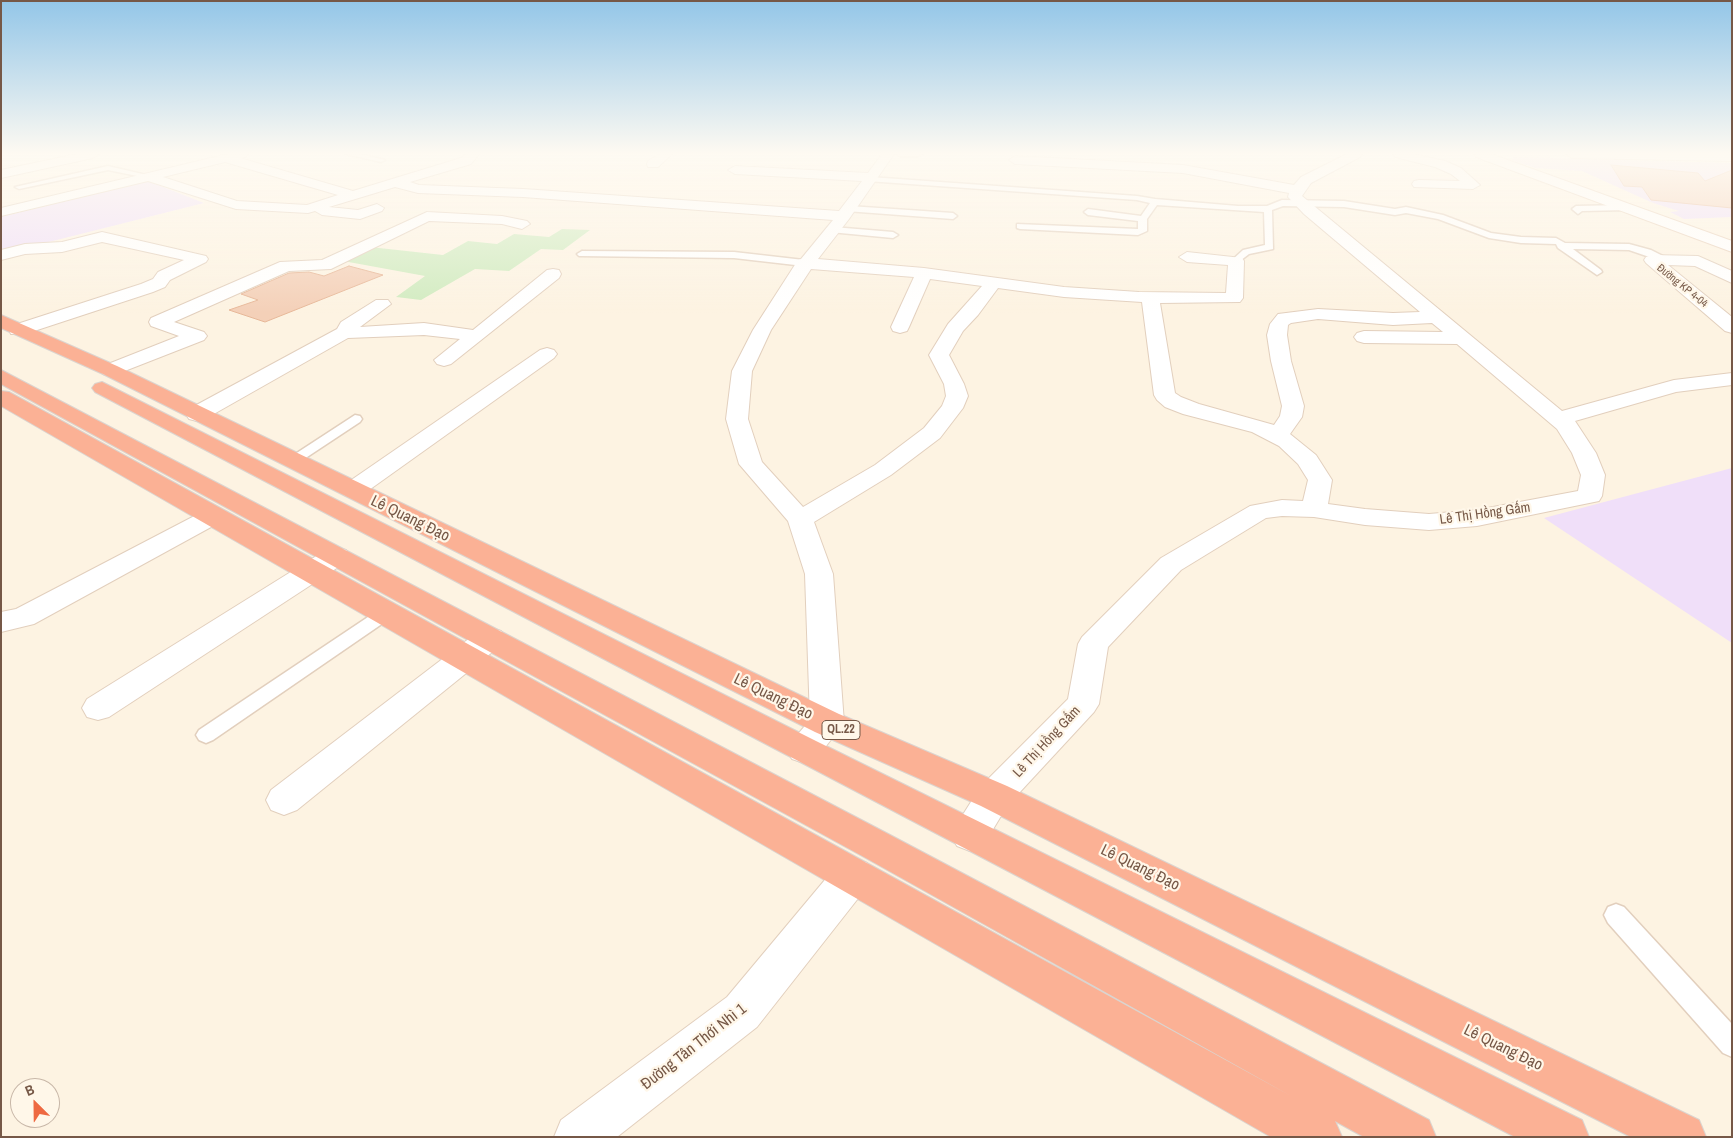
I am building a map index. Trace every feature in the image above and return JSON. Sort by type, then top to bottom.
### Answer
[{"type":"highway","name":"Lê Quang Đạo","points":[[7,329],[110,370],[827,723],[994,796],[1682,1137]]},
{"type":"highway","name":"Lê Quang Đạo","points":[[7,329],[804,750],[1565,1137]]},
{"type":"highway","points":[[1,376],[324,564],[865,860],[1412,1137]]},
{"type":"highway","points":[[1,397],[213,516],[324,564],[386,614],[477,648]]},
{"type":"highway","points":[[865,860],[1318,1137]]},
{"type":"street","points":[[1,212],[21,207]]},
{"type":"street","points":[[266,207],[360,215],[377,208]]},
{"type":"street","points":[[308,210],[318,207]]},
{"type":"street","points":[[689,207],[840,220]]},
{"type":"street","points":[[804,750],[827,723],[819,574],[800,519],[751,464],[737,419],[742,371],[762,330],[804,263],[849,207]]},
{"type":"street","name":"Lê Thị Hồng Gấm","points":[[970,835],[994,796],[1083,704],[1093,644],[1171,564],[1259,511],[1282,508],[1314,509],[1365,517],[1429,522],[1477,518],[1590,496],[1593,475],[1584,452],[1566,425],[1435,316],[1311,207]]},
{"type":"street","points":[[1625,208],[1732,248]]},
{"type":"street","points":[[110,370],[197,336],[158,322],[286,266],[321,267],[427,216],[502,220],[522,224]]},
{"type":"street","points":[[689,216],[840,220]]},
{"type":"street","points":[[358,233],[385,236]]},
{"type":"street","points":[[1,255],[26,249],[62,247],[102,237],[200,258],[164,276],[159,283],[147,288],[7,329]]},
{"type":"street","points":[[804,263],[924,273],[1064,292],[1150,297],[1234,298],[1236,260],[1187,257]]},
{"type":"street","name":"Đường KP 4-04","points":[[1732,278],[1701,262],[1652,260],[1732,327]]},
{"type":"street","points":[[900,327],[924,273]]},
{"type":"street","points":[[444,360],[477,336],[553,274]]},
{"type":"street","points":[[800,519],[883,470],[932,433],[952,408],[957,396],[954,384],[939,355],[955,328],[972,311],[994,282]]},
{"type":"street","points":[[1150,297],[1165,395],[1173,402],[1191,409],[1260,427],[1287,441],[1308,460],[1320,480],[1314,509]]},
{"type":"street","points":[[344,334],[348,326],[382,304]]},
{"type":"street","points":[[1278,436],[1291,417],[1293,406],[1281,361],[1277,335],[1279,324],[1285,318],[1318,314],[1403,319],[1435,316]]},
{"type":"street","points":[[197,414],[344,334],[424,329],[477,336]]},
{"type":"street","points":[[1364,337],[1461,338]]},
{"type":"street","points":[[353,490],[547,354]]},
{"type":"street","points":[[1558,419],[1674,386],[1732,380]]},
{"type":"street","points":[[1,622],[15,621],[39,610],[213,516]]},
{"type":"street","points":[[98,708],[324,564]]},
{"type":"street","points":[[284,800],[477,648]]},
{"type":"street","name":"Đường Tân Thới Nhì 1","points":[[578,1137],[742,1012],[865,860]]},
{"type":"lane","points":[[1020,226],[1142,231],[1143,220],[1152,207]]},
{"type":"lane","points":[[1216,207],[1268,209],[1273,207]]},
{"type":"lane","points":[[1364,207],[1395,212],[1406,210],[1435,215],[1489,235],[1558,244],[1629,247],[1664,259]]},
{"type":"lane","points":[[1578,211],[1576,209],[1625,208]]},
{"type":"lane","points":[[1236,260],[1246,252],[1270,247],[1268,209]]},
{"type":"lane","points":[[1088,212],[1143,220]]},
{"type":"lane","points":[[840,220],[953,216]]},
{"type":"lane","points":[[840,220],[893,235]]},
{"type":"lane","points":[[1544,232],[1597,272]]},
{"type":"lane","points":[[582,254],[734,255],[804,263]]},
{"type":"lane","points":[[293,460],[354,419]]},
{"type":"lane","points":[[206,735],[386,614]]},
{"type":"lane","points":[[1616,915],[1732,1044]]},
{"type":"shaded area","points":[[41,207],[188,207],[1,254],[1,217]]},
{"type":"shaded area","points":[[1666,207],[1732,207],[1732,217],[1684,219],[1670,212],[1679,211]]},
{"type":"shaded area","points":[[1732,468],[1732,643],[1544,518]]},
{"type":"green space","points":[[562,229],[590,230],[563,250],[541,249],[509,271],[475,269],[421,300],[396,297],[425,276],[343,261],[370,247],[443,255],[468,241],[497,244],[514,234],[549,237]]},
{"type":"building","points":[[349,266],[383,275],[265,322],[229,310],[258,300],[241,294],[289,273],[309,272],[324,276]]}]
